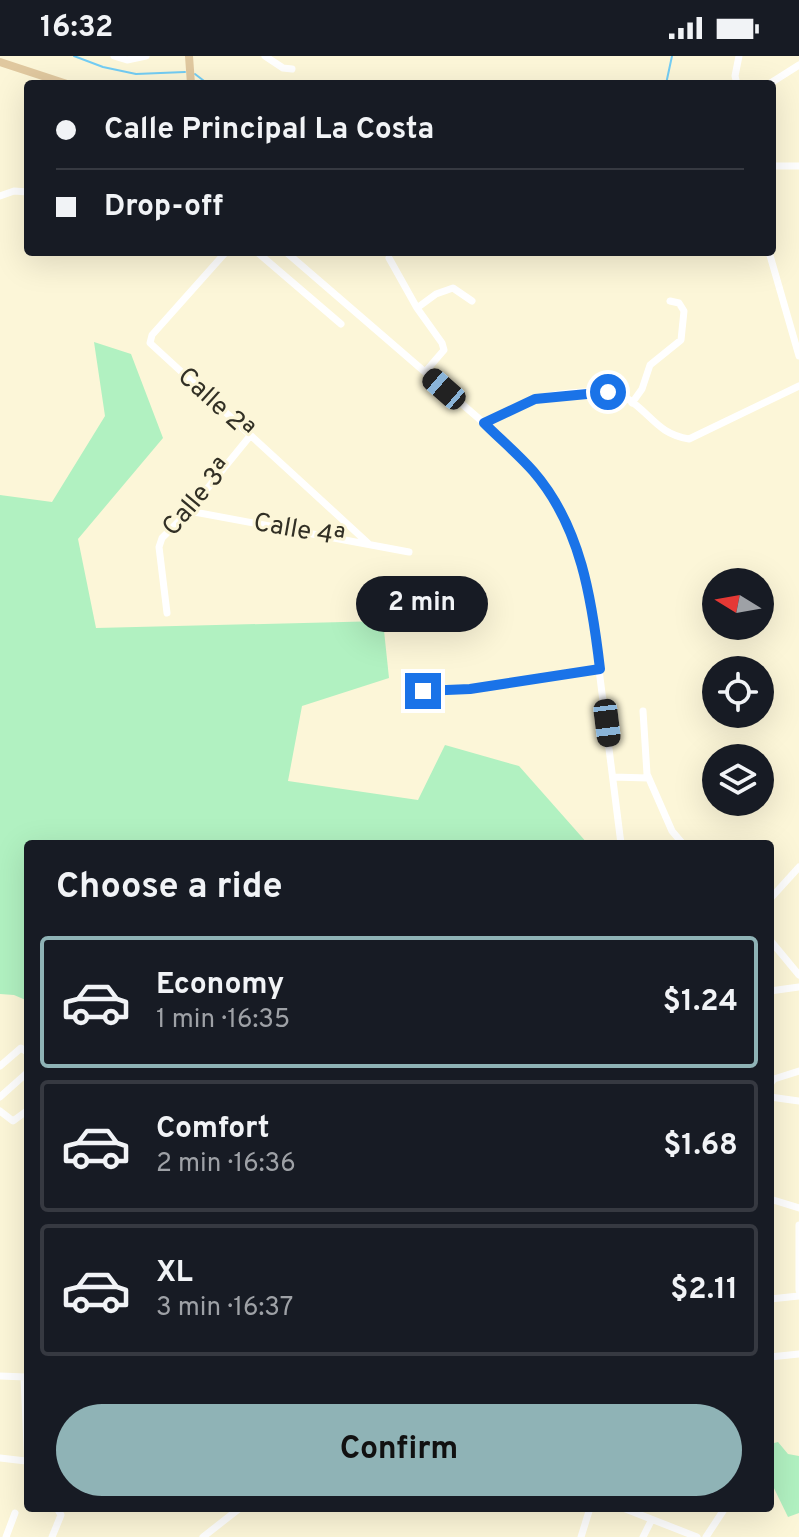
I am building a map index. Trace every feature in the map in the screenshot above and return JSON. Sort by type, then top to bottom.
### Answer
[{"type":"main road","points":[[189,58],[190,80]]},
{"type":"main road","points":[[0,62],[56,80]]},
{"type":"street","points":[[114,56],[127,60],[146,56]]},
{"type":"street","points":[[265,56],[283,68],[292,69]]},
{"type":"street","points":[[736,80],[739,56]]},
{"type":"street","points":[[775,80],[799,65]]},
{"type":"street","points":[[776,166],[799,166]]},
{"type":"street","points":[[0,196],[14,191],[24,192]]},
{"type":"street","name":"Calle 2ª","points":[[222,256],[152,335],[150,343],[369,544]]},
{"type":"street","points":[[262,256],[341,324]]},
{"type":"street","points":[[291,256],[484,423],[550,492],[569,530],[589,590],[621,840]]},
{"type":"street","points":[[770,256],[799,356]]},
{"type":"street","points":[[389,258],[417,308],[442,343],[444,350],[425,372]]},
{"type":"street","points":[[417,308],[436,294],[453,288],[472,301]]},
{"type":"street","points":[[632,403],[642,389],[650,365],[681,340],[684,311],[679,303],[670,301]]},
{"type":"street","points":[[484,423],[535,399],[608,392],[625,397],[662,431],[673,437],[689,439],[799,386]]},
{"type":"street","name":"Calle 3ª","points":[[167,613],[159,547],[162,538],[189,511],[250,436]]},
{"type":"street","name":"Calle 4ª","points":[[189,511],[409,552]]},
{"type":"street","points":[[423,691],[470,689],[600,669]]},
{"type":"street","points":[[643,711],[648,778],[672,831],[680,840]]},
{"type":"street","points":[[613,777],[648,778]]},
{"type":"street","points":[[774,895],[799,867]]},
{"type":"street","points":[[774,945],[799,975]]},
{"type":"street","points":[[774,990],[799,987]]},
{"type":"street","points":[[0,1066],[21,1048],[24,1050]]},
{"type":"street","points":[[774,1079],[799,1071]]},
{"type":"street","points":[[0,1097],[24,1076]]},
{"type":"street","points":[[774,1098],[799,1101]]},
{"type":"street","points":[[0,1111],[13,1121],[24,1113]]},
{"type":"street","points":[[774,1200],[799,1208]]},
{"type":"street","points":[[799,1225],[799,1290]]},
{"type":"street","points":[[774,1299],[799,1296]]},
{"type":"street","points":[[774,1357],[799,1354]]},
{"type":"street","points":[[0,1376],[24,1377]]},
{"type":"street","points":[[0,1458],[24,1464]]},
{"type":"street","points":[[52,1537],[61,1515],[59,1512]]},
{"type":"street","points":[[203,1537],[235,1512]]},
{"type":"street","points":[[581,1537],[589,1512]]},
{"type":"street","points":[[632,1512],[697,1537]]},
{"type":"street","points":[[706,1537],[722,1512]]},
{"type":"street","points":[[6,1537],[15,1513]]},
{"type":"street","points":[[643,1537],[651,1521]]},
{"type":"green space","points":[[94,342],[131,354],[163,438],[78,539],[96,628],[383,621],[389,678],[302,706],[288,781],[418,800],[445,745],[519,766],[584,840],[24,840],[24,999],[0,994],[0,495],[52,502],[105,416]]},
{"type":"green space","points":[[778,1442],[788,1454],[799,1456],[799,1513],[788,1517],[774,1488],[774,1443]]},
{"type":"waterway","points":[[74,56],[103,67],[136,74],[185,72]]},
{"type":"waterway","points":[[667,80],[672,56]]},
{"type":"waterway","points":[[195,74],[203,80]]},
{"type":"route","points":[[423,691],[470,689],[600,669],[589,590],[569,530],[550,492],[484,423],[535,399],[608,392]]}]
